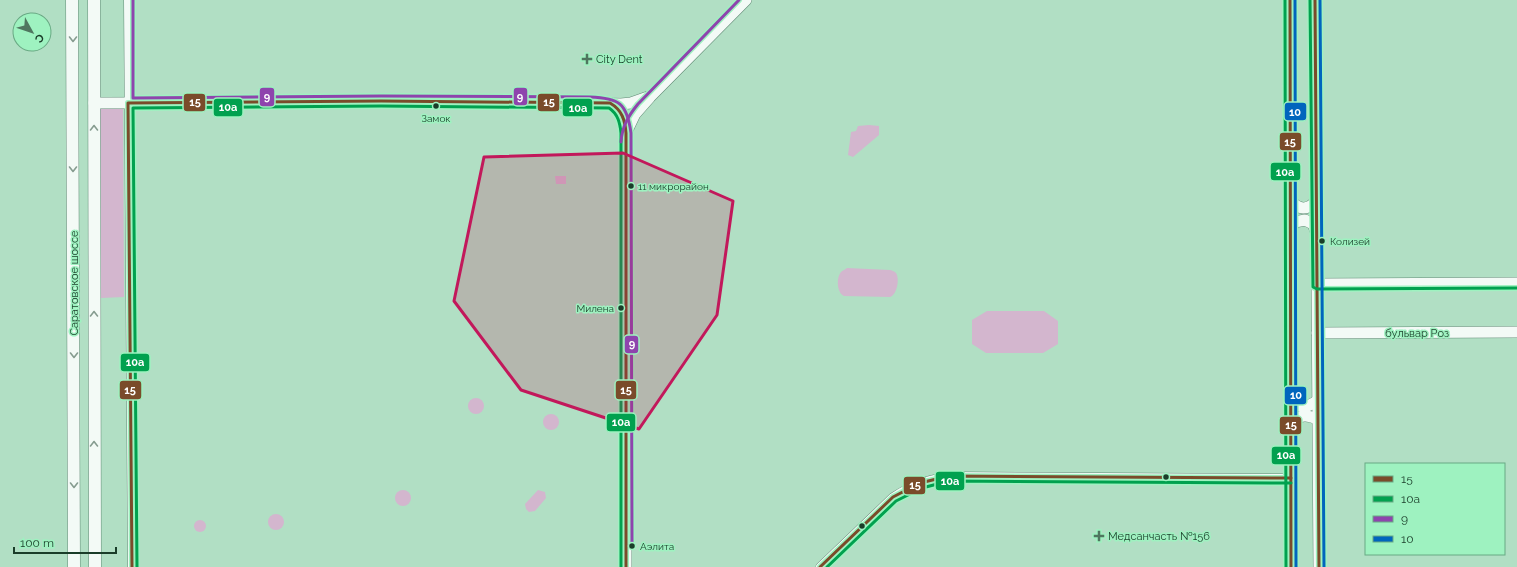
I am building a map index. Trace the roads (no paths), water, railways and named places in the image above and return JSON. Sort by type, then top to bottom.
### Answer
[{"type":"main road","name":"Саратовское шоссе","points":[[72,0],[74,567]]},
{"type":"main road","name":"Саратовское шоссе","points":[[94,0],[95,567]]},
{"type":"main road","points":[[73,103],[94,103]]},
{"type":"street","points":[[128,0],[132,567]]},
{"type":"street","points":[[626,133],[635,114],[650,97],[746,0]]},
{"type":"street","points":[[1290,0],[1291,567]]},
{"type":"street","points":[[1315,0],[1318,567]]},
{"type":"street","points":[[94,103],[128,104],[376,101],[631,103],[650,97]]},
{"type":"street","points":[[610,103],[618,108],[622,113],[625,121],[626,133],[626,567]]},
{"type":"street","points":[[1290,200],[1295,206],[1303,208],[1311,206],[1316,201]]},
{"type":"street","points":[[1290,230],[1295,222],[1304,220],[1313,224],[1316,233]]},
{"type":"street","points":[[1317,284],[1517,283]]},
{"type":"street","name":"бульвар Роз","points":[[1317,333],[1517,332]]},
{"type":"street","points":[[1291,401],[1297,406],[1304,407],[1317,401]]},
{"type":"street","points":[[1291,422],[1297,417],[1304,416],[1311,416],[1317,420]]},
{"type":"street","points":[[820,567],[893,496],[906,488],[923,481],[949,476],[1291,478]]},
{"type":"place","name":"City Dent","points":[[587,59]]},
{"type":"place","name":"Замок","points":[[436,106]]},
{"type":"place","name":"11 микрорайон","points":[[631,186]]},
{"type":"place","name":"Колизей","points":[[1322,241]]},
{"type":"place","name":"Милена","points":[[621,308]]},
{"type":"place","name":"Медсанчасть №156","points":[[1099,536]]},
{"type":"place","name":"Аэлита","points":[[632,546]]}]
